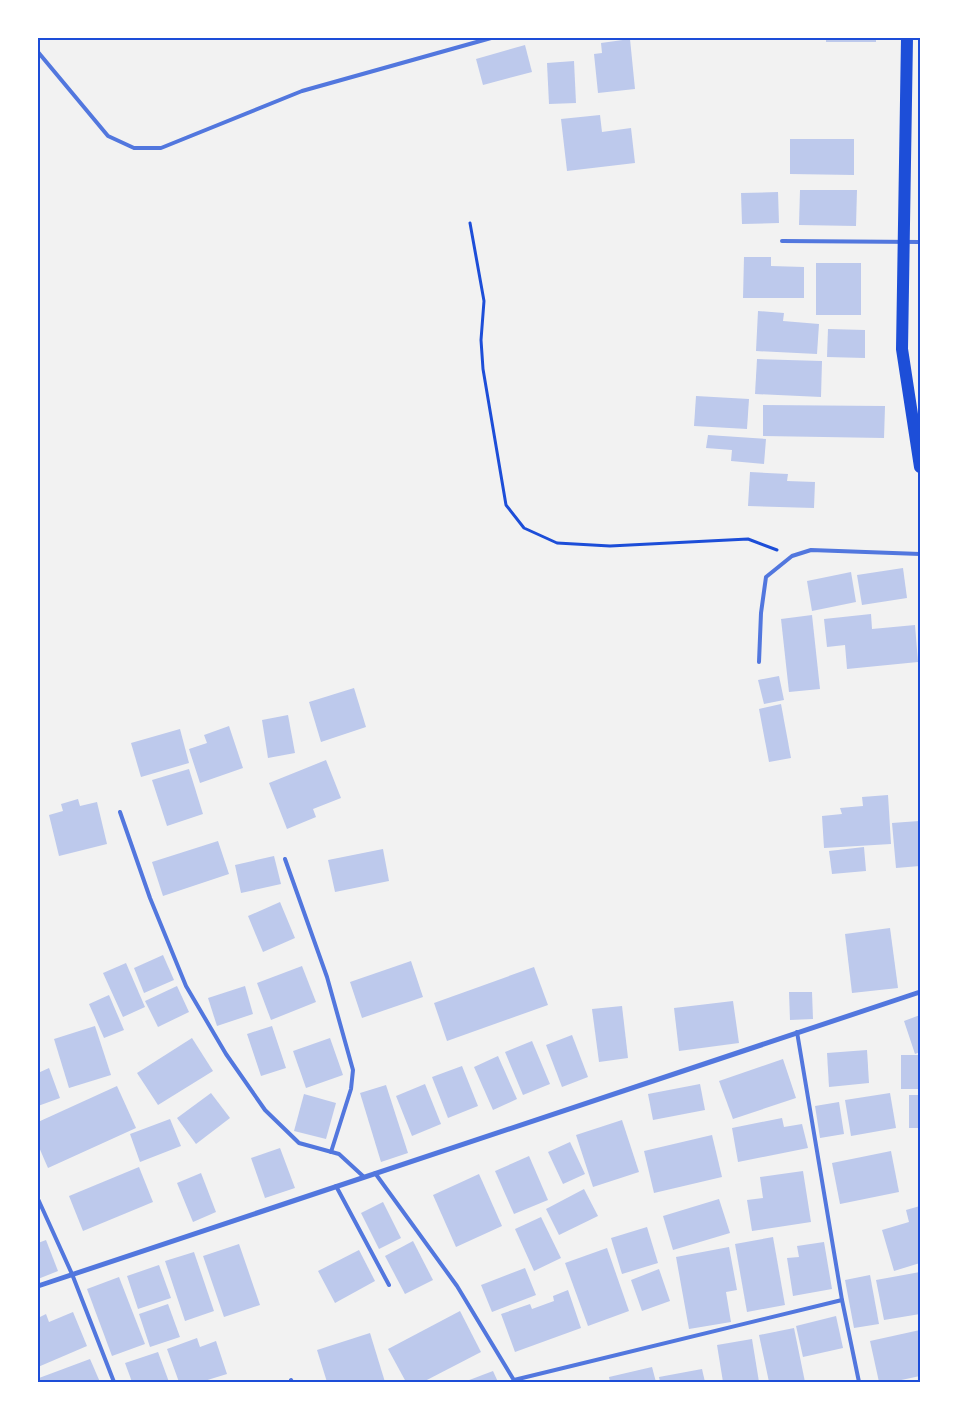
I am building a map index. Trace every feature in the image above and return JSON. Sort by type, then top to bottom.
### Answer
[{"type":"main road","points":[[907,38],[902,349],[920,467]]},
{"type":"street","points":[[38,1286],[920,992]]},
{"type":"lane","points":[[38,52],[108,136],[134,148],[161,148],[302,90],[491,38]]},
{"type":"lane","points":[[782,241],[920,242]]},
{"type":"lane","points":[[759,662],[761,613],[766,577],[792,556],[811,550],[920,554]]},
{"type":"lane","points":[[120,812],[150,898],[186,986],[226,1054],[265,1110],[300,1143],[339,1154],[364,1177]]},
{"type":"lane","points":[[285,859],[327,977],[352,1070],[351,1089],[331,1152]]},
{"type":"lane","points":[[797,1032],[842,1300],[860,1382]]},
{"type":"lane","points":[[375,1174],[457,1286],[515,1381],[842,1300]]},
{"type":"lane","points":[[336,1186],[389,1286]]},
{"type":"lane","points":[[38,1200],[72,1274],[114,1382]]},
{"type":"path","points":[[470,223],[484,301],[481,340],[483,369],[506,505],[524,528],[557,543],[566,544],[610,546],[748,539],[792,556]]},
{"type":"building","points":[[826,38],[876,38],[876,42],[826,42]]},
{"type":"building","points":[[630,39],[635,89],[598,93],[594,54],[602,53],[601,43]]},
{"type":"building","points":[[525,45],[532,72],[483,85],[476,59]]},
{"type":"building","points":[[574,61],[576,103],[549,104],[547,63]]},
{"type":"building","points":[[600,115],[602,132],[631,128],[635,163],[567,171],[561,119]]},
{"type":"building","points":[[790,139],[854,139],[854,175],[790,174]]},
{"type":"building","points":[[800,190],[857,190],[856,226],[799,225]]},
{"type":"building","points":[[778,192],[779,223],[742,224],[741,193]]},
{"type":"building","points":[[744,257],[771,257],[771,266],[804,267],[804,298],[743,298]]},
{"type":"building","points":[[816,263],[861,263],[861,315],[816,315]]},
{"type":"building","points":[[758,311],[784,313],[783,321],[819,324],[817,354],[756,351]]},
{"type":"building","points":[[828,329],[865,330],[865,358],[827,357]]},
{"type":"building","points":[[757,359],[822,361],[821,397],[755,394]]},
{"type":"building","points":[[696,396],[749,399],[747,429],[694,426]]},
{"type":"building","points":[[763,405],[885,406],[884,438],[763,436]]},
{"type":"building","points":[[708,435],[766,439],[764,464],[731,461],[732,450],[706,448]]},
{"type":"building","points":[[750,472],[788,474],[787,481],[815,482],[814,508],[748,506]]},
{"type":"building","points":[[903,568],[907,598],[862,605],[857,575]]},
{"type":"building","points":[[851,572],[856,602],[812,611],[807,581]]},
{"type":"building","points":[[871,614],[872,629],[915,625],[918,662],[847,669],[845,645],[827,647],[824,619]]},
{"type":"building","points":[[812,615],[820,689],[789,692],[781,619]]},
{"type":"building","points":[[779,676],[784,700],[764,704],[758,680]]},
{"type":"building","points":[[354,688],[366,727],[321,742],[309,702]]},
{"type":"building","points":[[781,704],[791,758],[769,762],[759,709]]},
{"type":"building","points":[[288,715],[295,753],[268,758],[262,720]]},
{"type":"building","points":[[229,726],[243,768],[200,783],[189,749],[207,743],[204,735]]},
{"type":"building","points":[[180,729],[189,763],[141,777],[131,743]]},
{"type":"building","points":[[326,760],[341,798],[313,809],[316,817],[287,829],[269,783]]},
{"type":"building","points":[[189,769],[203,814],[167,826],[152,780]]},
{"type":"building","points":[[888,795],[891,844],[824,848],[822,816],[842,814],[840,808],[863,806],[862,797]]},
{"type":"building","points":[[78,799],[80,806],[97,802],[107,844],[59,856],[49,815],[63,811],[61,804]]},
{"type":"building","points":[[918,808],[920,808],[920,866],[896,868],[892,823],[919,821]]},
{"type":"building","points":[[218,841],[229,874],[163,896],[152,862]]},
{"type":"building","points":[[864,847],[866,871],[832,874],[829,851]]},
{"type":"building","points":[[383,849],[389,881],[335,892],[328,860]]},
{"type":"building","points":[[274,856],[281,884],[241,893],[235,865]]},
{"type":"building","points":[[280,902],[295,938],[263,952],[248,916]]},
{"type":"building","points":[[890,928],[898,988],[852,993],[845,934]]},
{"type":"building","points":[[163,955],[174,980],[144,993],[134,968]]},
{"type":"building","points":[[411,961],[423,997],[362,1018],[350,982]]},
{"type":"building","points":[[126,963],[145,1007],[123,1017],[103,973]]},
{"type":"building","points":[[302,966],[316,1002],[271,1020],[257,983]]},
{"type":"building","points":[[534,967],[548,1005],[447,1041],[434,1003]]},
{"type":"building","points":[[177,986],[189,1012],[158,1027],[145,1001]]},
{"type":"building","points":[[245,986],[253,1014],[217,1026],[208,998]]},
{"type":"building","points":[[789,992],[812,992],[813,1019],[790,1020]]},
{"type":"building","points":[[109,995],[124,1030],[104,1038],[89,1004]]},
{"type":"building","points":[[733,1001],[739,1043],[679,1051],[674,1008]]},
{"type":"building","points":[[622,1006],[628,1058],[599,1062],[592,1009]]},
{"type":"building","points":[[920,1015],[920,1052],[915,1054],[904,1021]]},
{"type":"building","points":[[95,1026],[111,1075],[69,1088],[54,1039]]},
{"type":"building","points":[[272,1026],[286,1068],[261,1076],[247,1034]]},
{"type":"building","points":[[572,1035],[588,1077],[562,1087],[546,1045]]},
{"type":"building","points":[[192,1038],[213,1071],[158,1105],[137,1073]]},
{"type":"building","points":[[330,1038],[343,1075],[306,1088],[293,1051]]},
{"type":"building","points":[[532,1041],[550,1084],[523,1095],[505,1052]]},
{"type":"building","points":[[867,1050],[869,1083],[829,1087],[827,1053]]},
{"type":"building","points":[[901,1055],[920,1055],[920,1089],[901,1089]]},
{"type":"building","points":[[498,1056],[517,1099],[493,1110],[474,1067]]},
{"type":"building","points":[[783,1059],[796,1098],[733,1119],[719,1081]]},
{"type":"building","points":[[462,1066],[478,1106],[448,1118],[432,1077]]},
{"type":"building","points":[[49,1068],[60,1098],[38,1106],[38,1073]]},
{"type":"building","points":[[425,1084],[441,1124],[412,1136],[396,1096]]},
{"type":"building","points":[[700,1084],[705,1110],[653,1120],[648,1094]]},
{"type":"building","points":[[386,1085],[408,1153],[381,1162],[360,1093]]},
{"type":"building","points":[[117,1086],[136,1128],[48,1168],[38,1145],[38,1122]]},
{"type":"building","points":[[211,1093],[230,1118],[196,1144],[177,1118]]},
{"type":"building","points":[[890,1093],[896,1128],[851,1136],[845,1100]]},
{"type":"building","points":[[304,1094],[336,1103],[326,1139],[294,1131]]},
{"type":"building","points":[[909,1095],[920,1095],[920,1128],[909,1128]]},
{"type":"building","points":[[839,1102],[844,1134],[820,1138],[815,1106]]},
{"type":"building","points":[[782,1118],[784,1127],[802,1124],[808,1148],[738,1162],[732,1128]]},
{"type":"building","points":[[170,1119],[181,1146],[140,1162],[130,1134]]},
{"type":"building","points":[[622,1120],[639,1172],[593,1187],[576,1135]]},
{"type":"building","points":[[712,1135],[722,1177],[654,1193],[644,1151]]},
{"type":"building","points":[[570,1142],[585,1174],[563,1184],[548,1152]]},
{"type":"building","points":[[280,1148],[295,1188],[265,1198],[251,1158]]},
{"type":"building","points":[[891,1151],[899,1192],[840,1204],[832,1163]]},
{"type":"building","points":[[529,1156],[548,1200],[514,1214],[495,1171]]},
{"type":"building","points":[[139,1167],[153,1202],[83,1231],[69,1196]]},
{"type":"building","points":[[803,1171],[811,1222],[752,1231],[747,1200],[763,1198],[760,1177]]},
{"type":"building","points":[[201,1173],[216,1212],[193,1222],[177,1183]]},
{"type":"building","points":[[479,1174],[502,1226],[456,1247],[433,1195]]},
{"type":"building","points":[[584,1189],[598,1216],[559,1235],[546,1209]]},
{"type":"building","points":[[719,1199],[730,1233],[673,1250],[663,1216]]},
{"type":"building","points":[[383,1202],[401,1238],[379,1249],[361,1213]]},
{"type":"building","points":[[920,1206],[920,1263],[894,1271],[882,1230],[909,1222],[906,1210]]},
{"type":"building","points":[[541,1217],[561,1258],[534,1271],[515,1229]]},
{"type":"building","points":[[647,1227],[658,1263],[622,1274],[611,1238]]},
{"type":"building","points":[[773,1237],[785,1305],[747,1312],[735,1244]]},
{"type":"building","points":[[46,1240],[58,1271],[38,1279],[38,1243]]},
{"type":"building","points":[[413,1241],[433,1280],[405,1294],[385,1256]]},
{"type":"building","points":[[824,1242],[832,1289],[793,1296],[787,1258],[799,1257],[797,1246]]},
{"type":"building","points":[[239,1244],[260,1305],[224,1317],[203,1256]]},
{"type":"building","points":[[729,1247],[737,1290],[726,1292],[731,1322],[689,1329],[676,1257]]},
{"type":"building","points":[[607,1248],[629,1311],[588,1326],[565,1263]]},
{"type":"building","points":[[359,1250],[375,1281],[335,1303],[318,1271]]},
{"type":"building","points":[[194,1252],[214,1311],[185,1321],[165,1261]]},
{"type":"building","points":[[159,1265],[171,1298],[138,1309],[127,1276]]},
{"type":"building","points":[[525,1268],[536,1295],[492,1312],[481,1285]]},
{"type":"building","points":[[659,1269],[670,1301],[642,1311],[631,1280]]},
{"type":"building","points":[[920,1272],[920,1314],[884,1320],[876,1280]]},
{"type":"building","points":[[870,1275],[879,1324],[854,1328],[845,1280]]},
{"type":"building","points":[[119,1277],[145,1344],[112,1356],[87,1289]]},
{"type":"building","points":[[568,1290],[581,1328],[515,1352],[501,1314],[530,1304],[532,1309],[554,1301],[553,1296]]},
{"type":"building","points":[[168,1304],[180,1337],[150,1347],[139,1314]]},
{"type":"building","points":[[460,1311],[481,1352],[423,1382],[406,1382],[388,1349]]},
{"type":"building","points":[[73,1312],[87,1346],[38,1367],[38,1318],[46,1314],[49,1322]]},
{"type":"building","points":[[836,1316],[843,1348],[803,1357],[796,1326]]},
{"type":"building","points":[[794,1328],[805,1382],[769,1382],[759,1335]]},
{"type":"building","points":[[920,1330],[920,1376],[892,1382],[879,1382],[870,1341]]},
{"type":"building","points":[[370,1333],[385,1382],[327,1382],[317,1350]]},
{"type":"building","points":[[197,1338],[200,1347],[216,1341],[227,1374],[201,1382],[179,1382],[167,1349]]},
{"type":"building","points":[[752,1339],[759,1382],[723,1382],[717,1345]]},
{"type":"building","points":[[158,1352],[169,1382],[132,1382],[125,1363]]},
{"type":"building","points":[[90,1359],[100,1382],[41,1382],[39,1378]]},
{"type":"building","points":[[652,1367],[656,1382],[610,1382],[609,1377]]},
{"type":"building","points":[[702,1369],[705,1382],[660,1382],[659,1377]]},
{"type":"building","points":[[493,1371],[498,1382],[464,1382]]}]
